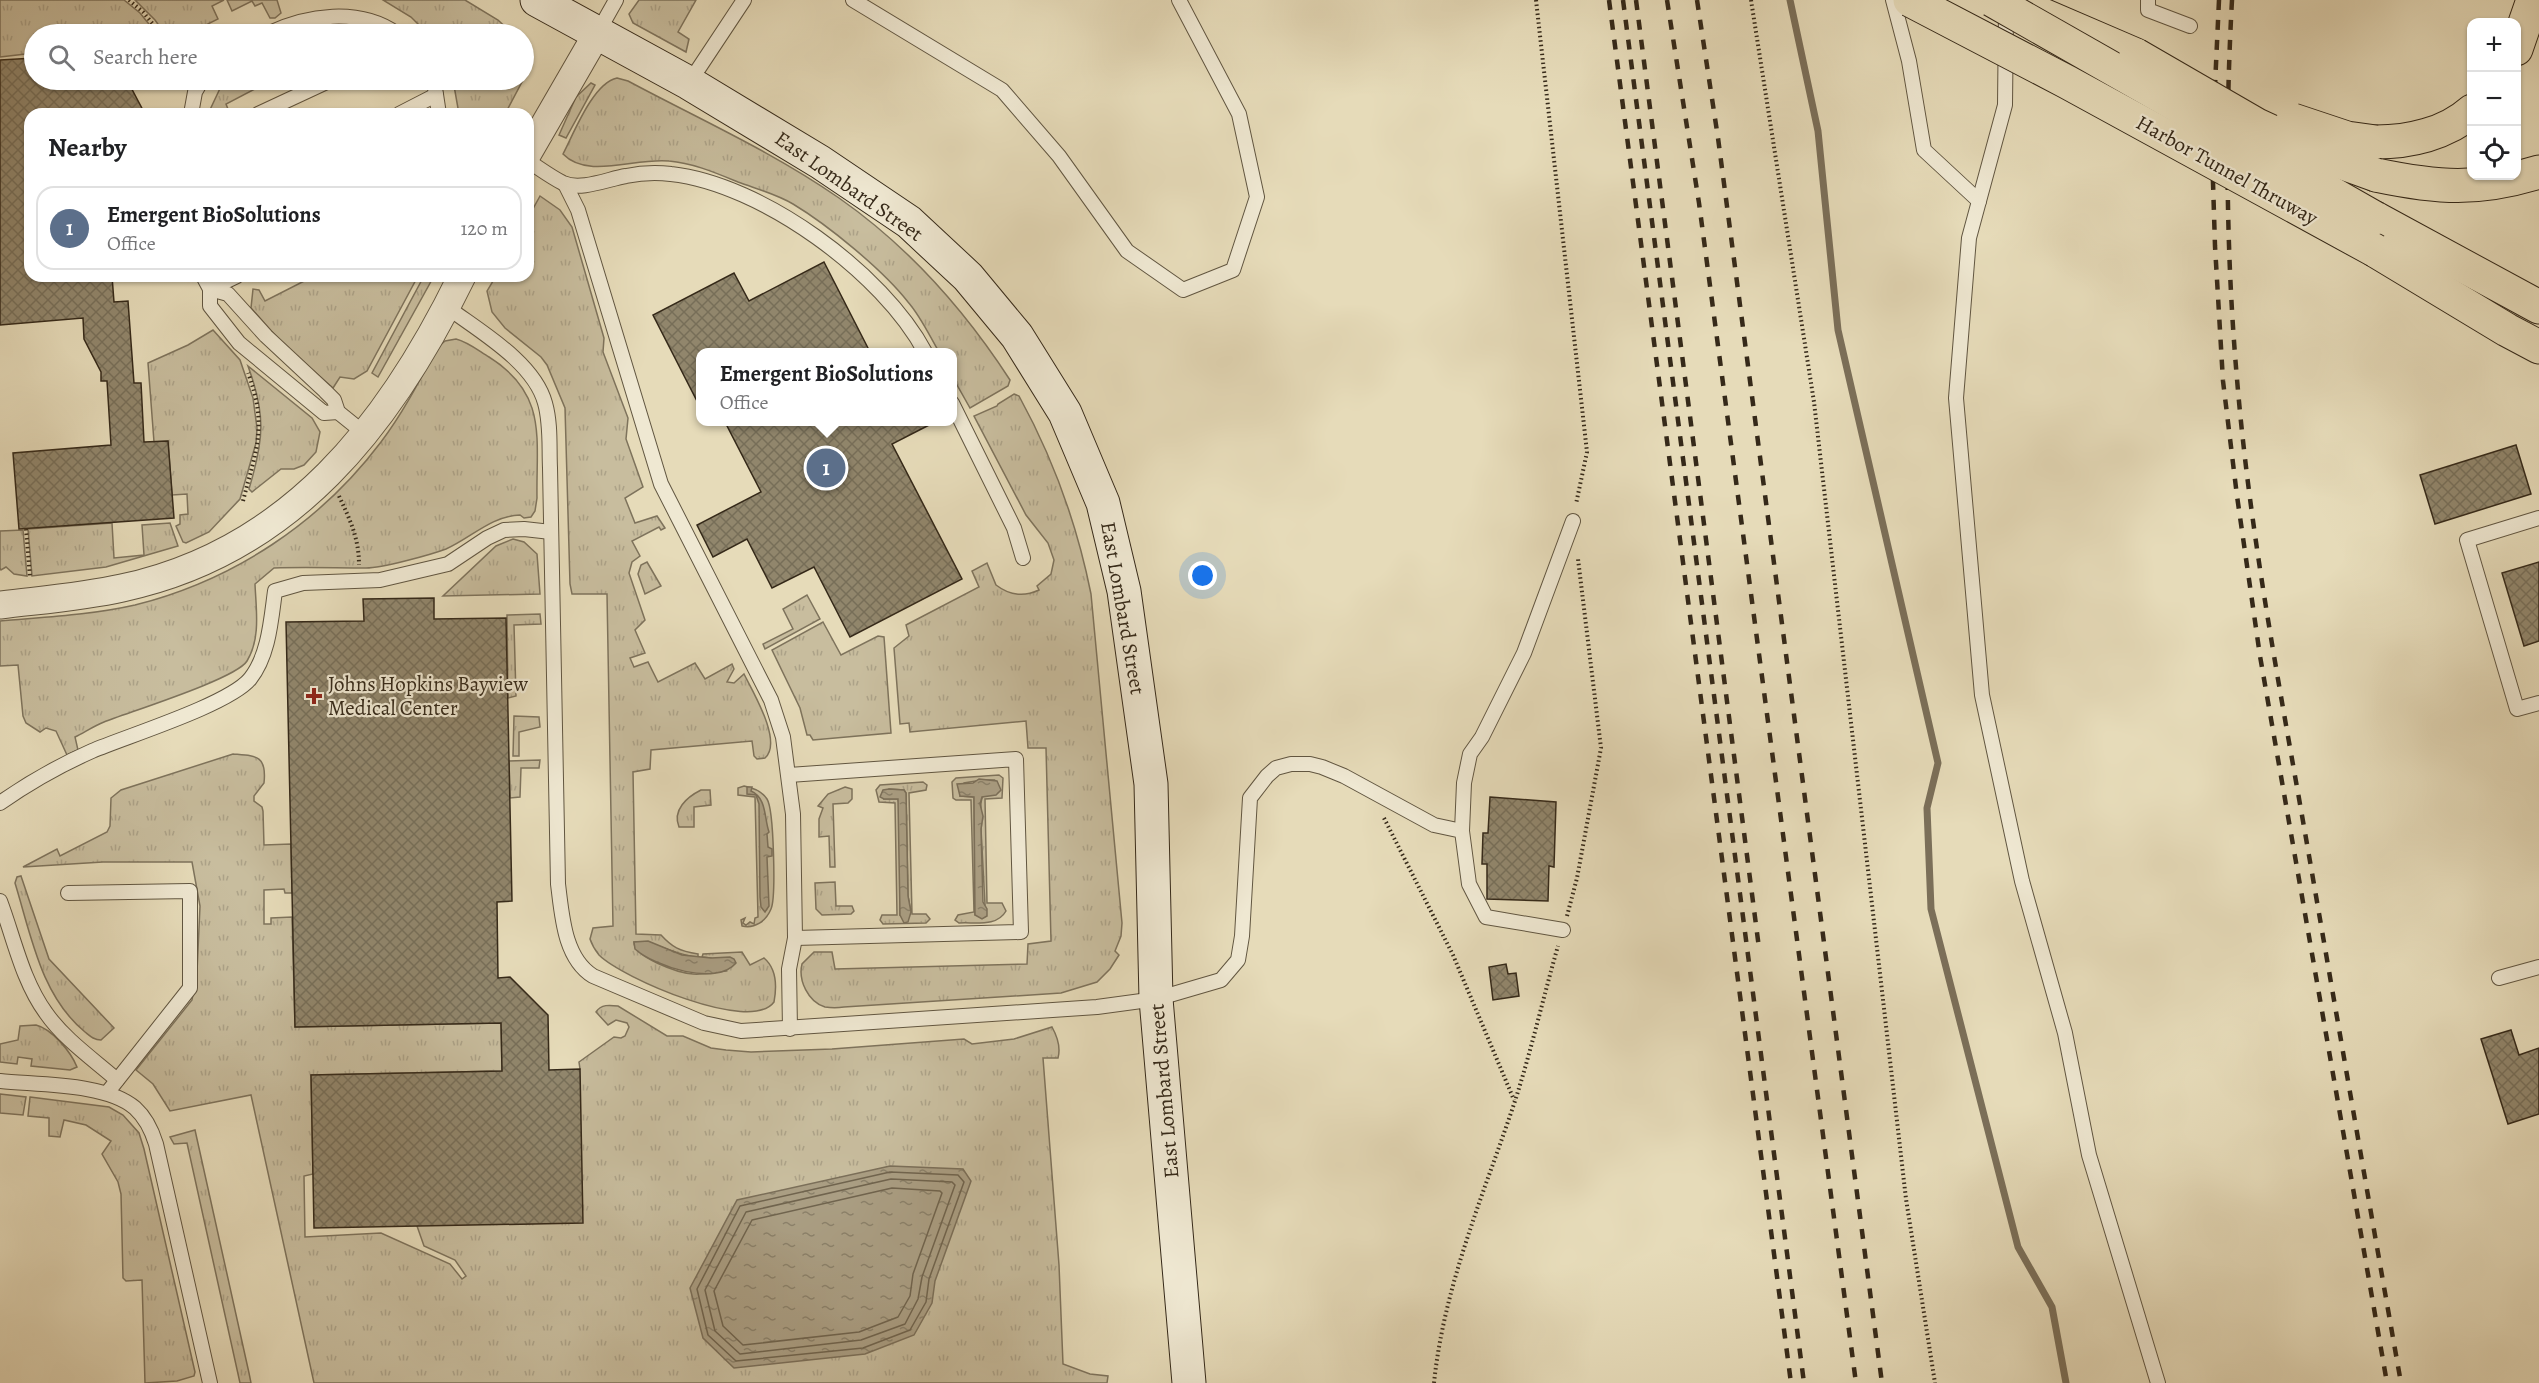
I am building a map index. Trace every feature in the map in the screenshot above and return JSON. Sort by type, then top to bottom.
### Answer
[{"type":"highway","name":"Harbor Tunnel Thruway","points":[[1910,0],[2067,82],[2376,251],[2539,347]]},
{"type":"highway","name":"Harbor Tunnel Thruway","points":[[1992,0],[2375,218],[2539,307]]},
{"type":"highway","points":[[2008,0],[2319,130],[2347,138],[2376,142],[2415,140],[2467,115]]},
{"type":"highway","points":[[2521,37],[2533,0]]},
{"type":"highway","points":[[2136,55],[2257,125],[2329,158],[2376,175],[2417,183],[2458,186],[2504,183],[2539,172]]},
{"type":"main road","name":"East Lombard Street","points":[[537,0],[689,82],[820,162],[909,222],[968,277],[1017,336],[1065,413],[1103,503],[1124,591],[1151,784],[1156,999],[1189,1383]]},
{"type":"street","points":[[534,143],[598,32]]},
{"type":"street","points":[[0,605],[113,590],[172,573],[216,556],[279,519],[326,478],[364,434],[403,382],[459,282]]},
{"type":"lane","points":[[598,32],[616,0]]},
{"type":"lane","points":[[689,82],[744,0]]},
{"type":"lane","points":[[853,0],[1002,90],[1059,156],[1127,252],[1183,290],[1233,270],[1257,197],[1239,114],[1179,0]]},
{"type":"lane","points":[[1893,0],[1909,61],[1924,150],[1979,201]]},
{"type":"lane","points":[[2008,0],[2005,105],[1969,238],[1956,398],[1982,695],[2022,881],[2065,1033],[2089,1155],[2158,1383]]},
{"type":"lane","points":[[2148,0],[2148,10],[2190,26]]},
{"type":"lane","points":[[294,24],[313,17],[364,18],[379,24]]},
{"type":"lane","points":[[192,108],[196,90]]},
{"type":"lane","points":[[271,108],[310,90]]},
{"type":"lane","points":[[435,90],[438,108]]},
{"type":"lane","points":[[410,108],[436,94]]},
{"type":"lane","points":[[534,165],[565,184],[578,210],[661,484],[771,700],[783,737],[793,814],[795,938],[789,969],[790,1029]]},
{"type":"lane","points":[[565,184],[596,183],[641,174],[671,174],[708,183],[773,209],[810,232],[875,286],[897,308],[924,348]]},
{"type":"lane","points":[[206,282],[210,289],[210,306],[239,343],[324,413],[338,412]]},
{"type":"lane","points":[[210,289],[225,282]]},
{"type":"lane","points":[[210,289],[228,294],[241,305],[266,336],[326,391],[334,400],[338,412],[364,434]]},
{"type":"lane","points":[[447,307],[526,369],[544,400],[548,420],[558,884],[566,932],[573,954],[581,966],[593,976],[704,1023],[741,1031],[1040,1012],[1156,999],[1221,980],[1238,960],[1242,936],[1250,798],[1276,768],[1310,764],[1344,776],[1434,825],[1462,831]]},
{"type":"lane","points":[[957,413],[1014,528],[1023,558]]},
{"type":"lane","points":[[2539,518],[2467,540],[2517,709],[2539,703]]},
{"type":"lane","points":[[1563,930],[1486,917],[1469,884],[1462,831],[1464,783],[1470,754],[1482,737],[1524,653],[1573,521]]},
{"type":"lane","points":[[0,803],[34,779],[91,752],[227,697],[250,679],[264,655],[272,620],[274,591],[303,583],[380,580],[448,564],[487,538],[504,530],[524,529],[551,532]]},
{"type":"lane","points":[[789,775],[1016,759],[1021,932],[795,938]]},
{"type":"lane","points":[[68,893],[189,891],[190,988],[106,1093]]},
{"type":"lane","points":[[0,901],[7,945],[46,1013],[59,1028],[117,1080]]},
{"type":"lane","points":[[2499,978],[2539,967]]},
{"type":"lane","points":[[0,1081],[106,1093],[122,1099],[139,1111],[156,1144],[210,1383]]},
{"type":"path","points":[[129,0],[153,24]]},
{"type":"path","points":[[1434,1383],[1438,1349],[1466,1236],[1514,1102],[1577,878],[1601,748],[1573,521],[1587,452],[1536,0]]},
{"type":"path","points":[[1751,0],[1814,402],[1906,1199],[1935,1383]]},
{"type":"path","points":[[243,501],[256,454],[260,427],[257,401],[245,367]]},
{"type":"path","points":[[326,478],[345,506],[356,532],[359,543],[361,581]]},
{"type":"path","points":[[26,529],[30,578]]},
{"type":"path","points":[[1371,791],[1453,955],[1514,1102]]},
{"type":"green space","points":[[0,0],[124,0],[149,24],[24,24],[24,54],[0,57]]},
{"type":"green space","points":[[135,0],[224,0],[212,6],[218,19],[208,24],[158,24]]},
{"type":"green space","points":[[227,0],[277,0],[281,13],[275,18],[270,18],[262,3],[255,6],[252,1],[232,11]]},
{"type":"green space","points":[[383,0],[465,0],[502,24],[418,24],[411,17]]},
{"type":"green space","points":[[639,0],[696,0],[678,32],[689,39],[686,52],[633,23],[629,14]]},
{"type":"green space","points":[[617,78],[628,81],[762,151],[814,181],[865,217],[912,258],[954,304],[974,328],[1010,380],[1008,386],[970,408],[957,385],[957,348],[937,348],[917,314],[897,289],[870,262],[787,200],[687,164],[656,161],[599,167],[573,162],[563,154],[585,110],[608,82]]},
{"type":"green space","points":[[591,83],[595,85],[566,138],[559,135],[576,97]]},
{"type":"green space","points":[[219,90],[253,90],[226,104],[228,108],[211,108]]},
{"type":"green space","points":[[455,90],[518,90],[508,108],[458,108]]},
{"type":"green space","points":[[540,196],[560,210],[572,227],[604,338],[603,352],[628,418],[626,439],[643,487],[625,498],[635,523],[657,516],[665,528],[661,530],[659,527],[632,541],[640,556],[632,562],[629,573],[645,620],[635,630],[645,653],[630,658],[634,667],[648,662],[658,682],[695,663],[705,679],[732,664],[734,669],[727,682],[734,683],[744,674],[765,717],[771,741],[770,751],[765,758],[757,759],[754,756],[752,741],[651,750],[650,769],[633,772],[636,934],[661,935],[677,948],[698,954],[698,957],[642,942],[634,942],[636,948],[648,958],[677,971],[693,974],[726,971],[711,958],[702,957],[703,954],[742,952],[750,965],[764,958],[774,973],[776,990],[774,1002],[761,1010],[740,1011],[715,1007],[658,988],[612,965],[599,955],[590,939],[593,928],[613,926],[607,594],[572,594],[565,408],[547,365],[541,357],[505,328],[492,312],[487,291],[492,282],[534,282],[534,207]]},
{"type":"green space","points":[[302,282],[415,282],[367,371],[354,379],[340,377],[333,388],[283,344],[251,308],[253,289],[259,290],[265,301]]},
{"type":"green space","points":[[421,282],[431,282],[378,377],[372,373]]},
{"type":"green space","points":[[213,330],[240,360],[253,398],[257,428],[256,443],[240,499],[209,532],[186,543],[183,542],[176,526],[180,524],[180,515],[188,514],[187,494],[172,495],[168,441],[154,442],[148,363],[188,345]]},
{"type":"green space","points":[[456,339],[465,342],[508,371],[521,386],[530,402],[537,437],[537,498],[535,511],[531,517],[524,518],[520,515],[500,519],[446,549],[383,566],[274,568],[255,584],[256,633],[247,661],[239,668],[204,686],[97,725],[75,737],[78,750],[67,755],[56,731],[46,728],[40,732],[26,723],[23,716],[18,665],[0,666],[0,621],[85,613],[135,605],[207,580],[240,564],[302,523],[357,471],[397,420],[437,348],[445,341]]},
{"type":"green space","points":[[248,366],[312,418],[320,432],[316,452],[304,465],[294,469],[281,469],[252,492],[249,489],[258,456],[261,427],[258,399]]},
{"type":"green space","points":[[1014,394],[1019,396],[1053,467],[1079,542],[1091,594],[1122,923],[1121,936],[1115,951],[1119,955],[1110,969],[1097,982],[1061,993],[839,1008],[825,1007],[809,995],[803,983],[802,964],[814,952],[832,952],[835,969],[1027,964],[1028,944],[1051,941],[1046,748],[1028,748],[1026,721],[910,732],[909,723],[900,724],[894,648],[909,636],[906,625],[979,587],[972,571],[987,563],[996,585],[1017,594],[1028,594],[1039,590],[1037,586],[1051,574],[1054,560],[1048,543],[1026,515],[974,416],[997,406]]},
{"type":"green space","points":[[112,523],[114,558],[144,555],[142,525],[170,523],[178,546],[106,567],[32,576],[28,529]]},
{"type":"green space","points":[[23,530],[27,576],[14,574],[6,567],[1,570],[0,568],[0,531]]},
{"type":"green space","points":[[513,539],[524,542],[537,554],[540,594],[443,596],[496,546]]},
{"type":"green space","points":[[647,562],[661,586],[645,594],[638,574],[641,565]]},
{"type":"green space","points":[[807,595],[820,619],[765,649],[763,644],[793,629],[783,609]]},
{"type":"green space","points":[[540,614],[541,624],[514,625],[516,696],[508,698],[507,615]]},
{"type":"green space","points":[[823,622],[841,655],[878,636],[884,637],[891,733],[813,740],[810,735],[807,735],[800,708],[772,650]]},
{"type":"green space","points":[[514,716],[539,717],[540,727],[519,732],[519,756],[513,756]]},
{"type":"green space","points":[[233,754],[254,757],[262,762],[264,767],[264,783],[254,796],[254,801],[262,807],[263,811],[264,845],[291,844],[292,893],[285,893],[284,889],[264,890],[264,924],[271,924],[271,918],[292,917],[295,1027],[501,1023],[502,1071],[311,1075],[313,1174],[304,1176],[305,1237],[381,1233],[450,1264],[462,1279],[466,1276],[455,1260],[424,1246],[417,1226],[580,1069],[579,1062],[614,1037],[625,1036],[629,1027],[627,1023],[616,1020],[608,1025],[596,1012],[603,1006],[618,1006],[667,1036],[683,1036],[711,1048],[751,1052],[832,1049],[964,1039],[972,1044],[1014,1039],[1052,1027],[1058,1042],[1058,1058],[1043,1058],[1059,1265],[1063,1364],[1090,1374],[1108,1376],[1107,1383],[314,1383],[251,1095],[170,1111],[153,1084],[136,1070],[192,1000],[197,972],[200,906],[192,862],[103,862],[23,867],[57,849],[60,856],[107,832],[110,826],[111,798],[121,790]]},
{"type":"green space","points":[[540,760],[539,768],[521,768],[520,797],[510,798],[509,761]]},
{"type":"green space","points":[[999,775],[1003,778],[1002,798],[985,799],[987,903],[1002,903],[1006,911],[992,922],[959,923],[955,920],[958,915],[974,912],[971,800],[953,798],[952,782],[956,778]],"holes":[[[994,780],[981,800],[985,905],[975,914],[974,797],[960,796],[964,783]]]},
{"type":"green space","points":[[923,782],[927,785],[926,790],[909,793],[912,914],[926,914],[930,919],[926,923],[883,924],[880,920],[882,915],[897,915],[895,803],[879,802],[876,790],[880,785]],"holes":[[[889,789],[904,790],[906,793],[908,896],[911,912],[900,915],[900,808],[898,799],[884,799]]]},
{"type":"green space","points":[[744,786],[757,790],[767,799],[774,854],[771,909],[760,923],[747,927],[742,926],[741,920],[745,918],[743,923],[746,925],[750,922],[754,924],[755,918],[758,917],[755,797],[738,795],[738,788]]},
{"type":"green space","points":[[845,787],[852,789],[852,799],[848,803],[833,804],[835,867],[830,867],[829,836],[819,837],[819,819],[823,808],[818,806],[828,794]]},
{"type":"green space","points":[[701,790],[710,790],[711,805],[694,807],[694,827],[679,827],[677,821],[679,810],[686,800]]},
{"type":"green space","points":[[21,876],[49,959],[114,1028],[101,1040],[90,1036],[70,1017],[48,983],[33,944],[15,883],[17,877]]},
{"type":"green space","points":[[835,882],[836,906],[852,906],[854,911],[851,914],[822,915],[816,909],[815,883]]},
{"type":"green space","points":[[36,1025],[48,1031],[60,1042],[77,1067],[70,1070],[31,1066],[32,1059],[18,1057],[17,1064],[0,1062],[0,1044],[18,1040],[20,1026]]},
{"type":"green space","points":[[0,1094],[26,1097],[23,1115],[0,1113]]},
{"type":"green space","points":[[30,1097],[109,1107],[123,1115],[139,1133],[195,1372],[194,1376],[177,1381],[145,1383],[142,1280],[126,1281],[123,1278],[121,1194],[118,1182],[102,1154],[111,1141],[86,1125],[64,1120],[60,1137],[49,1136],[49,1118],[28,1116]]},
{"type":"green space","points":[[195,1130],[251,1383],[240,1383],[187,1143],[174,1144],[170,1137]]},
{"type":"water","points":[[979,779],[997,781],[1001,790],[996,795],[982,797],[980,804],[983,816],[981,829],[983,902],[987,909],[987,916],[982,919],[975,915],[974,797],[960,796],[957,784],[973,783]]},
{"type":"water","points":[[747,787],[752,787],[751,791],[760,798],[769,832],[767,834],[768,847],[772,849],[772,856],[767,857],[769,906],[765,912],[761,907],[760,897],[759,804],[756,795],[747,794]]},
{"type":"water","points":[[883,790],[904,790],[906,793],[908,896],[911,912],[908,922],[904,923],[900,915],[898,799],[880,797]]},
{"type":"water","points":[[648,941],[682,955],[730,957],[736,963],[727,970],[714,973],[700,974],[685,971],[656,962],[635,949],[634,942]]},
{"type":"water","points":[[890,1166],[963,1169],[971,1181],[935,1281],[932,1303],[914,1335],[865,1354],[734,1368],[703,1338],[690,1288],[737,1200]]},
{"type":"building","points":[[24,59],[24,90],[132,90],[142,108],[24,108],[24,282],[112,282],[114,302],[128,301],[134,383],[141,383],[144,442],[168,441],[174,518],[19,529],[13,453],[111,445],[107,381],[101,381],[101,372],[84,339],[83,318],[0,325],[0,60]]},
{"type":"building","points":[[824,262],[868,348],[696,348],[696,399],[653,315],[734,273],[749,301]]},
{"type":"building","points":[[727,426],[927,426],[892,444],[962,579],[850,637],[814,567],[772,588],[747,539],[713,557],[697,525],[761,492]]},
{"type":"building","points":[[2516,445],[2531,494],[2435,524],[2420,475]]},
{"type":"building","points":[[2539,562],[2539,641],[2524,646],[2502,573]]},
{"type":"building","points":[[434,598],[434,619],[506,618],[512,901],[497,902],[498,978],[510,977],[548,1015],[549,1070],[580,1069],[583,1223],[314,1228],[311,1075],[502,1071],[501,1023],[295,1027],[286,622],[364,621],[363,599]]},
{"type":"building","points":[[1490,797],[1556,802],[1554,867],[1549,866],[1548,901],[1487,899],[1487,864],[1482,864],[1483,833],[1488,833]]},
{"type":"building","points":[[1506,964],[1508,974],[1516,973],[1519,996],[1493,1000],[1489,967]]},
{"type":"building","points":[[2511,1030],[2519,1055],[2539,1048],[2539,1114],[2508,1124],[2481,1039]]},
{"type":"waterway","points":[[1790,0],[1818,131],[1838,330],[1938,763],[1927,808],[1931,909],[2018,1247],[2052,1307],[2066,1383]]},
{"type":"railway","points":[[1609,0],[1791,1383]]},
{"type":"railway","points":[[1623,0],[1804,1383]]},
{"type":"railway","points":[[1636,0],[1759,948]]},
{"type":"railway","points":[[1667,0],[1699,203],[1856,1383]]},
{"type":"railway","points":[[1697,0],[1718,138],[1882,1383]]},
{"type":"railway","points":[[2219,0],[2212,150],[2223,381],[2260,656],[2387,1383]]},
{"type":"railway","points":[[2232,0],[2228,95],[2229,237],[2233,332],[2250,496],[2276,670],[2401,1383]]},
{"type":"place","name":"Emergent BioSolutions","points":[[826,468]]},
{"type":"place","name":"Johns Hopkins Bayview Medical Center","points":[[314,696]]}]
